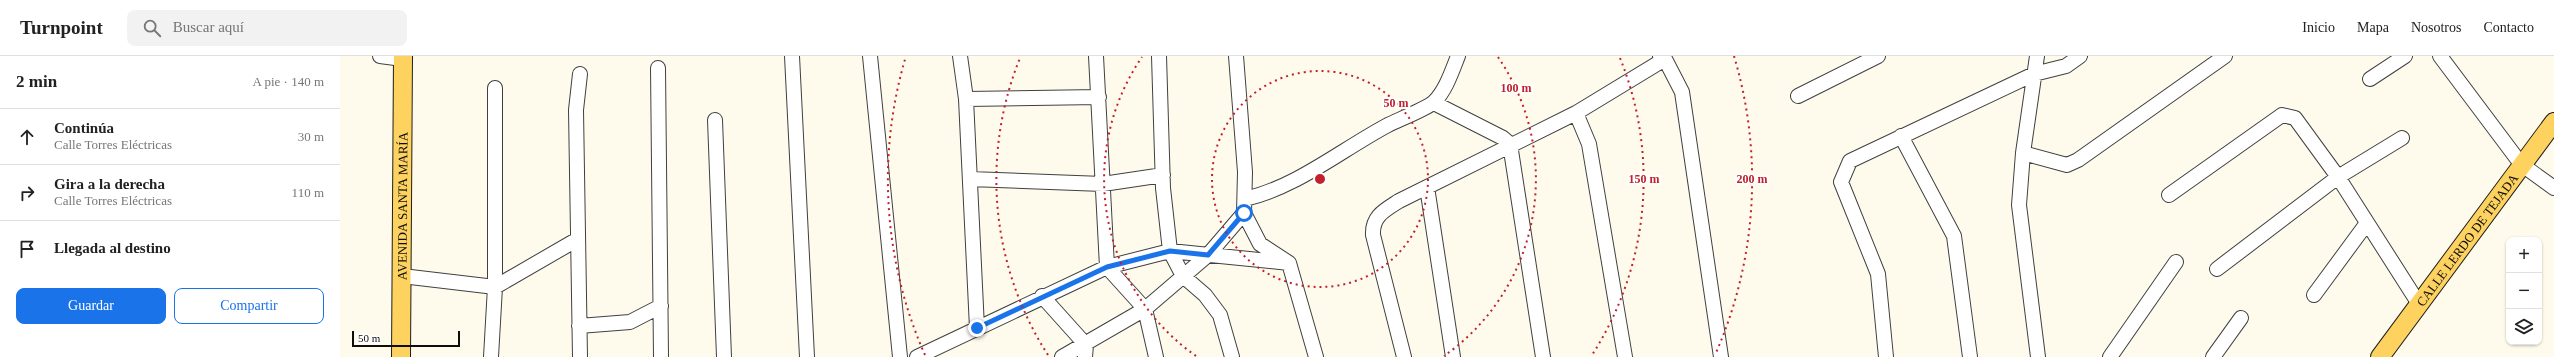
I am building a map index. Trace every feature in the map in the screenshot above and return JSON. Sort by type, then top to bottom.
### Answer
[{"type":"main road","name":"AVENIDA SANTA MARÍA","points":[[401,357],[403,58]]},
{"type":"main road","name":"CALLE LERDO DE TEJADA","points":[[2380,357],[2521,164],[2554,122]]},
{"type":"street","points":[[380,56],[403,58]]},
{"type":"street","points":[[792,56],[807,357]]},
{"type":"street","points":[[960,56],[966,99],[977,328]]},
{"type":"street","points":[[1096,56],[1107,267],[1146,309],[1156,357]]},
{"type":"street","points":[[1159,56],[1163,175],[1170,251],[1183,276],[1205,294],[1220,315],[1232,357]]},
{"type":"street","points":[[1236,56],[1245,172],[1245,206],[1260,244],[1289,263],[1316,357]]},
{"type":"street","points":[[1062,357],[1086,351],[1146,309],[1208,255],[1245,206],[1262,195],[1304,175],[1357,142],[1434,103],[1448,81],[1458,56]]},
{"type":"street","points":[[1798,96],[1878,56]]},
{"type":"street","points":[[2037,56],[2023,153],[2019,205],[2038,357]]},
{"type":"street","points":[[1886,357],[1878,274],[1841,182],[1850,161],[2034,74],[2066,66],[2080,56]]},
{"type":"street","points":[[2023,153],[2066,165],[2078,160],[2225,56]]},
{"type":"street","points":[[2370,79],[2405,56]]},
{"type":"street","points":[[2440,56],[2521,164],[2554,188]]},
{"type":"street","points":[[874,57],[900,357]]},
{"type":"street","points":[[1404,357],[1373,235],[1372,224],[1382,212],[1510,144],[1576,113],[1662,58],[1682,92],[1721,357]]},
{"type":"street","points":[[658,68],[661,357]]},
{"type":"street","points":[[580,74],[576,110],[580,357]]},
{"type":"street","points":[[492,356],[495,287],[495,88]]},
{"type":"street","points":[[966,99],[1099,97]]},
{"type":"street","points":[[1434,103],[1498,135],[1510,144],[1543,357]]},
{"type":"street","points":[[1576,113],[1589,144],[1625,357]]},
{"type":"street","points":[[2169,195],[2282,115],[2295,118],[2338,178],[2419,304]]},
{"type":"street","points":[[715,120],[724,357]]},
{"type":"street","points":[[1901,136],[1954,236],[1970,357]]},
{"type":"street","points":[[2217,269],[2338,178],[2402,138]]},
{"type":"street","points":[[970,179],[1103,184],[1163,175]]},
{"type":"street","points":[[1427,187],[1453,357]]},
{"type":"street","points":[[2314,295],[2366,223]]},
{"type":"street","points":[[402,276],[495,287],[578,239]]},
{"type":"street","points":[[917,357],[1042,296],[1107,267],[1170,251],[1289,263]]},
{"type":"street","points":[[2110,357],[2176,262]]},
{"type":"street","points":[[1042,296],[1086,351]]},
{"type":"street","points":[[579,326],[630,322],[661,306]]},
{"type":"street","points":[[2213,357],[2241,318]]},
{"type":"route","points":[[977,328],[1042,296],[1107,267],[1170,251],[1208,255],[1244,213]]}]
